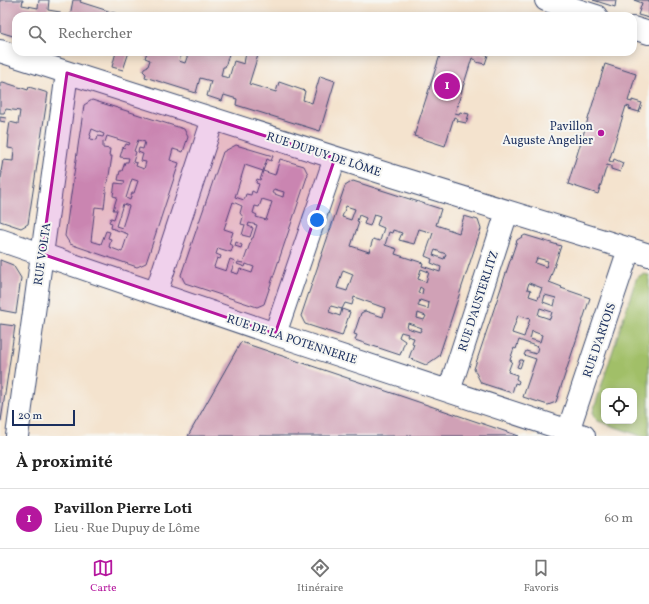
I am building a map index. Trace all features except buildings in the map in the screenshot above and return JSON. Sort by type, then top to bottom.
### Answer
[{"type":"street","points":[[546,0],[584,12]]},
{"type":"street","points":[[637,29],[649,33]]},
{"type":"street","name":"RUE DUPUY DE LÔME","points":[[0,51],[12,55]]},
{"type":"street","name":"RUE DUPUY DE LÔME","points":[[15,56],[335,158],[639,252]]},
{"type":"street","name":"RUE VOLTA","points":[[17,436],[67,73]]},
{"type":"street","points":[[156,294],[213,119]]},
{"type":"street","points":[[275,334],[335,158]]},
{"type":"street","name":"RUE D'AUSTERLITZ","points":[[449,391],[507,212]]},
{"type":"street","name":"RUE DE LA POTENNERIE","points":[[0,240],[275,334],[576,433]]},
{"type":"street","name":"RUE D'ARTOIS","points":[[576,433],[639,252]]},
{"type":"highlighted area","points":[[67,73],[335,158],[275,334],[42,254]]},
{"type":"green space","points":[[644,274],[649,275],[649,436],[641,436],[607,424],[637,424],[637,388],[601,388],[601,422],[598,421],[593,412],[636,279]]},
{"type":"place","name":"Pavillon Pierre Loti","points":[[447,86]]},
{"type":"place","name":"Pavillon Auguste Angelier","points":[[601,133]]}]
